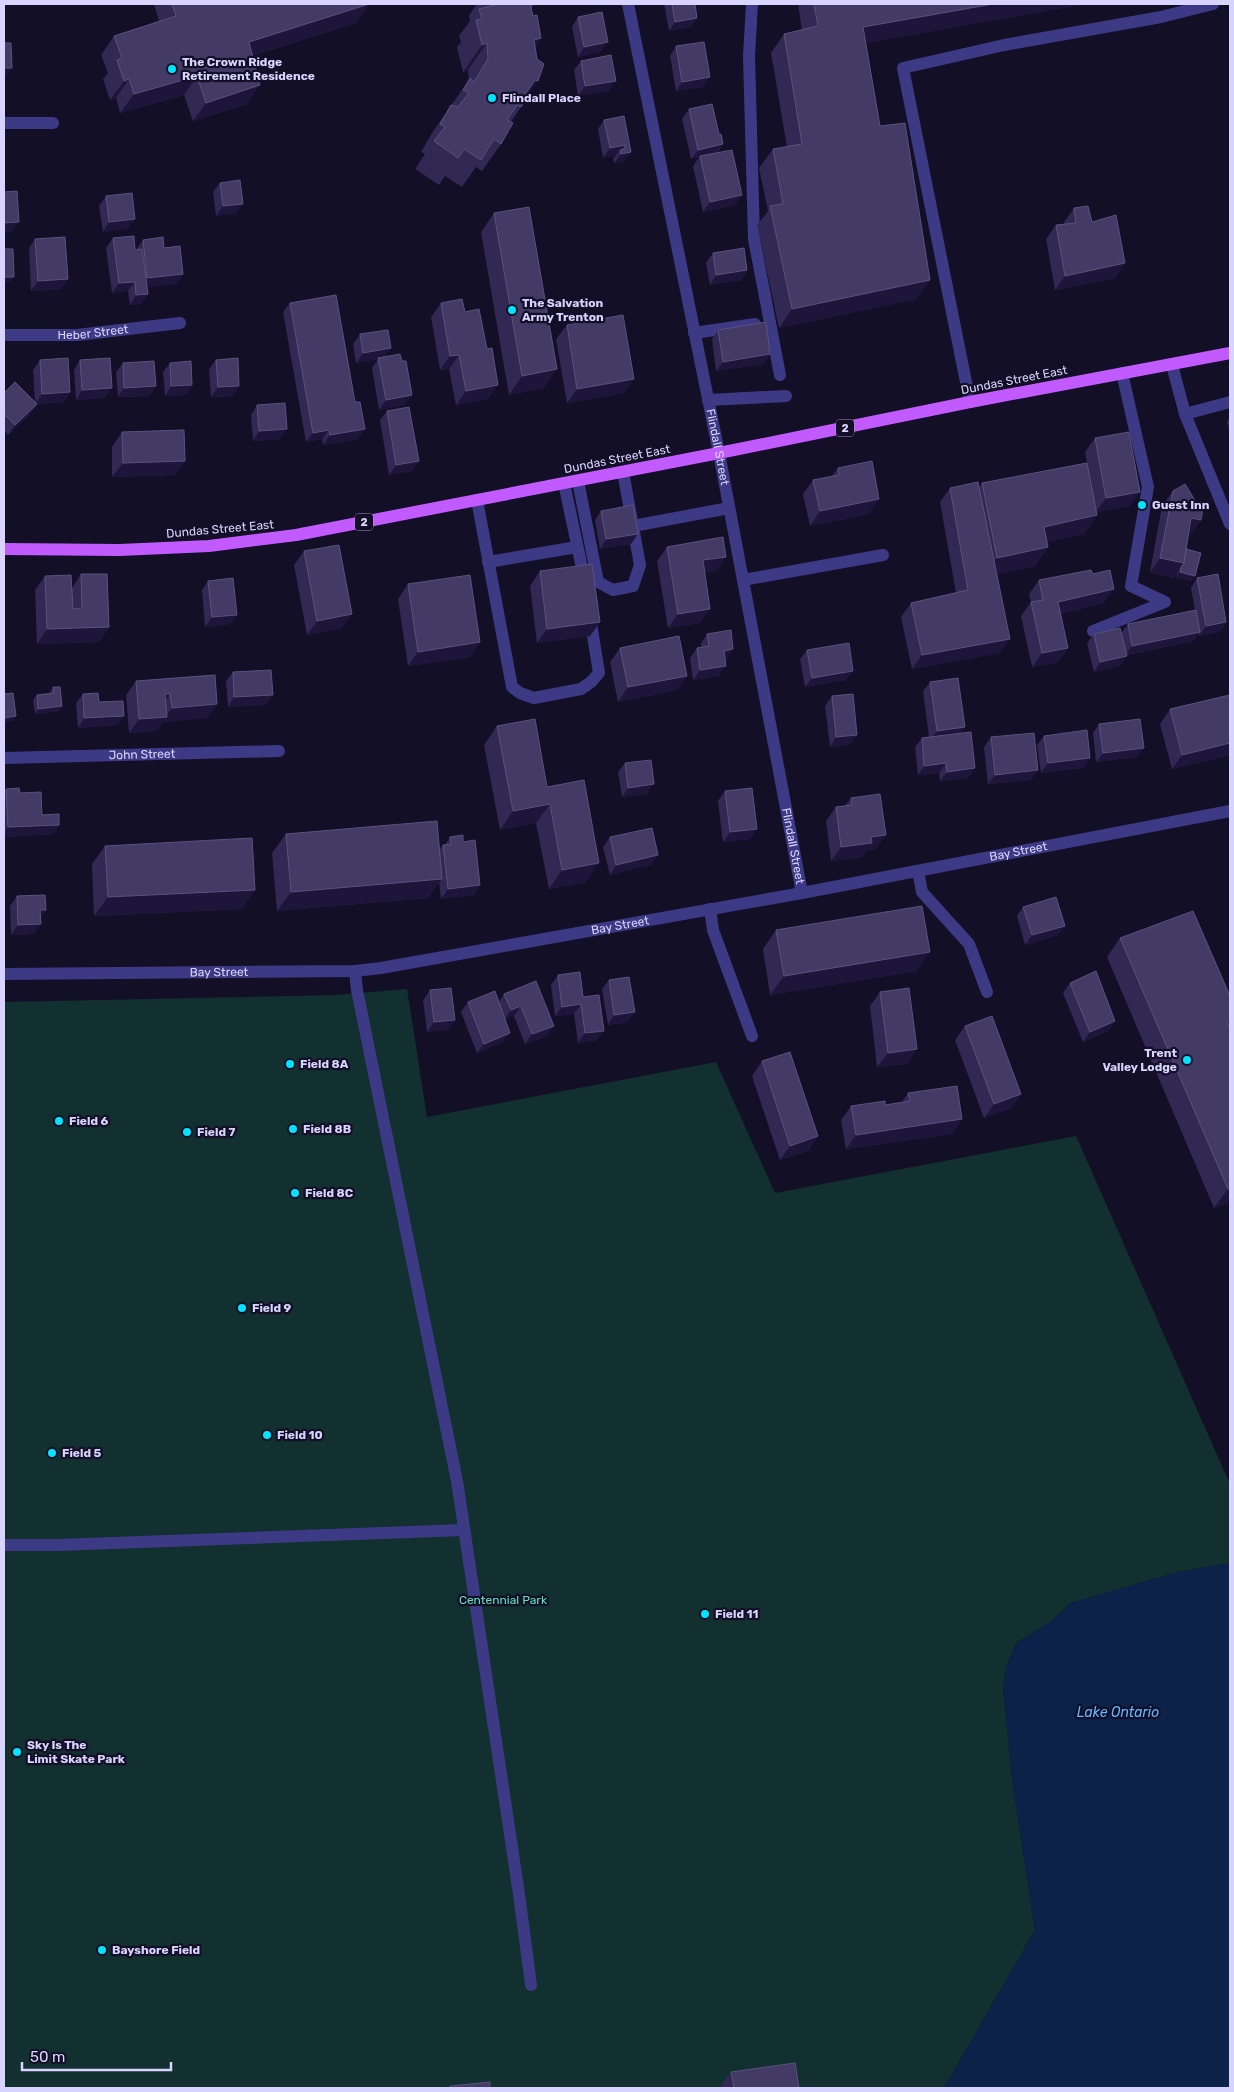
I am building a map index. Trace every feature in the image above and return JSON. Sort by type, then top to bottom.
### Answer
[{"type":"main road","name":"Dundas Street East","points":[[4,549],[120,550],[209,546],[296,535],[564,484],[970,402],[1227,355]]},
{"type":"street","name":"Flindall Street","points":[[628,4],[719,453],[802,893]]},
{"type":"street","points":[[752,4],[749,56],[754,239],[780,375]]},
{"type":"street","points":[[970,402],[903,68],[1004,45],[1161,17],[1213,4]]},
{"type":"street","points":[[4,123],[53,123]]},
{"type":"street","name":"Heber Street","points":[[4,335],[76,335],[180,324]]},
{"type":"street","points":[[694,333],[755,324]]},
{"type":"street","points":[[1172,365],[1185,414],[1230,524]]},
{"type":"street","points":[[1093,631],[1165,602],[1131,586],[1148,487],[1122,373]]},
{"type":"street","points":[[708,400],[786,396]]},
{"type":"street","points":[[1185,414],[1230,402]]},
{"type":"street","points":[[578,481],[598,582],[613,590],[633,586],[640,565],[623,472]]},
{"type":"street","points":[[477,500],[512,687],[520,694],[534,698],[581,689],[591,682],[599,672],[588,602],[564,484]]},
{"type":"street","points":[[633,526],[729,508]]},
{"type":"street","points":[[488,562],[576,547]]},
{"type":"street","points":[[743,580],[883,555]]},
{"type":"street","name":"John Street","points":[[4,758],[279,751]]},
{"type":"street","name":"Bay Street","points":[[4,974],[355,971],[392,967],[802,893],[1230,811]]},
{"type":"street","points":[[918,870],[922,892],[969,944],[987,992]]},
{"type":"street","points":[[710,909],[713,930],[752,1036]]},
{"type":"street","points":[[355,971],[357,990],[455,1472],[518,1887],[531,1985]]},
{"type":"street","points":[[4,1545],[58,1545],[464,1530]]},
{"type":"green space","name":"Centennial Park","points":[[407,989],[427,1117],[716,1062],[775,1193],[1076,1136],[1230,1484],[1230,1563],[1178,1572],[1071,1603],[1049,1623],[1016,1643],[1007,1665],[1003,1687],[1013,1786],[1035,1930],[944,2088],[4,2088],[4,1002],[337,995]]},
{"type":"water","name":"Lake Ontario","points":[[1230,1563],[1230,2088],[944,2088],[1035,1930],[1013,1786],[1003,1687],[1007,1665],[1016,1643],[1049,1623],[1071,1603],[1178,1572]]},
{"type":"building","name":"The Crown Ridge Retirement Residence","points":[[172,4],[369,4],[249,42],[260,85],[206,103],[197,76],[134,94],[129,79],[124,81],[117,60],[122,58],[114,36],[176,16]]},
{"type":"building","name":"Flindall Place","points":[[495,4],[530,4],[533,16],[537,15],[541,38],[534,40],[537,59],[544,64],[538,81],[535,80],[524,96],[527,98],[521,107],[517,105],[507,120],[513,123],[501,144],[494,139],[481,160],[464,149],[458,158],[434,141],[445,127],[440,124],[451,105],[458,107],[469,93],[463,90],[470,78],[474,82],[488,59],[487,43],[482,45],[476,20],[482,19],[479,9]]},
{"type":"building","points":[[672,4],[695,4],[697,18],[675,22]]},
{"type":"building","points":[[814,4],[993,4],[863,27],[880,126],[905,123],[930,280],[792,309],[770,206],[783,204],[773,149],[802,144],[784,34],[818,26]]},
{"type":"building","points":[[602,12],[608,42],[584,47],[578,17]]},
{"type":"building","points":[[704,42],[710,77],[682,82],[676,46]]},
{"type":"building","points":[[4,43],[11,43],[12,68],[4,68]]},
{"type":"building","points":[[611,55],[616,81],[585,86],[581,61]]},
{"type":"building","points":[[712,104],[723,144],[698,150],[689,109]]},
{"type":"building","points":[[624,116],[631,152],[621,154],[620,150],[625,149],[625,145],[610,148],[604,120]]},
{"type":"building","points":[[732,150],[742,195],[710,202],[700,156]]},
{"type":"building","points":[[240,180],[243,204],[223,206],[220,183]]},
{"type":"building","points":[[17,191],[19,222],[4,223],[4,192]]},
{"type":"building","points":[[132,193],[135,219],[109,222],[106,196]]},
{"type":"building","points":[[1088,206],[1092,222],[1116,215],[1125,263],[1065,276],[1056,225],[1076,223],[1074,208]]},
{"type":"building","points":[[529,207],[557,369],[522,376],[494,213]]},
{"type":"building","points":[[134,236],[135,250],[142,249],[148,294],[136,295],[135,282],[119,283],[113,238]]},
{"type":"building","points":[[65,237],[68,279],[38,281],[35,239]]},
{"type":"building","points":[[163,237],[164,248],[180,246],[183,274],[147,278],[143,240]]},
{"type":"building","points":[[744,248],[747,270],[716,275],[713,253]]},
{"type":"building","points":[[4,249],[13,249],[14,277],[4,277]]},
{"type":"building","points":[[336,295],[355,402],[360,402],[365,429],[330,435],[329,430],[313,433],[290,303]]},
{"type":"building","points":[[462,299],[465,312],[479,309],[487,349],[492,348],[498,385],[466,391],[459,355],[450,356],[441,303]]},
{"type":"building","points":[[623,315],[634,379],[577,389],[567,325]]},
{"type":"building","points":[[766,322],[770,354],[723,362],[718,330]]},
{"type":"building","points":[[388,330],[391,348],[363,353],[360,334]]},
{"type":"building","points":[[400,354],[402,361],[406,361],[412,395],[386,400],[378,358]]},
{"type":"building","points":[[68,358],[70,392],[42,394],[40,360]]},
{"type":"building","points":[[110,358],[112,388],[82,390],[80,360]]},
{"type":"building","points":[[238,358],[239,386],[218,387],[216,360]]},
{"type":"building","points":[[154,361],[156,386],[124,388],[123,363]]},
{"type":"building","points":[[191,361],[192,385],[171,386],[170,363]]},
{"type":"building","points":[[15,382],[37,404],[15,425],[4,414],[4,393]]},
{"type":"building","points":[[285,403],[287,429],[259,431],[257,405]]},
{"type":"building","points":[[409,407],[419,461],[396,465],[387,411]]},
{"type":"building","points":[[184,430],[185,461],[123,463],[122,432]]},
{"type":"building","points":[[1129,432],[1140,492],[1106,498],[1095,438]]},
{"type":"building","points":[[872,461],[879,499],[820,511],[813,480],[839,475],[838,468]]},
{"type":"building","points":[[1087,463],[1097,515],[1044,527],[1048,547],[997,558],[982,483]]},
{"type":"building","points":[[978,482],[1010,639],[922,655],[911,603],[968,590],[950,488]]},
{"type":"building","points":[[1185,484],[1199,507],[1203,508],[1201,520],[1191,518],[1184,563],[1160,558],[1173,491]]},
{"type":"building","points":[[633,505],[638,534],[606,539],[601,511]]},
{"type":"building","points":[[723,537],[726,557],[703,560],[710,609],[678,614],[667,547]]},
{"type":"building","points":[[339,545],[352,614],[317,621],[304,551]]},
{"type":"building","points":[[1186,549],[1201,553],[1195,576],[1180,572],[1184,563]]},
{"type":"building","points":[[592,564],[600,622],[547,629],[540,571]]},
{"type":"building","points":[[1091,570],[1093,574],[1110,570],[1114,589],[1058,602],[1068,648],[1042,653],[1031,602],[1043,600],[1039,580]]},
{"type":"building","points":[[81,574],[107,574],[109,627],[47,629],[45,576],[71,575],[73,609],[82,608]]},
{"type":"building","points":[[1218,574],[1226,622],[1206,626],[1197,578]]},
{"type":"building","points":[[470,575],[480,642],[418,652],[408,584]]},
{"type":"building","points":[[233,578],[237,615],[212,617],[208,581]]},
{"type":"building","points":[[1196,610],[1200,632],[1132,646],[1128,624]]},
{"type":"building","points":[[1120,628],[1127,656],[1100,662],[1094,634]]},
{"type":"building","points":[[731,630],[733,649],[724,651],[726,666],[700,670],[697,648],[709,646],[707,634]]},
{"type":"building","points":[[679,636],[687,676],[628,687],[620,648]]},
{"type":"building","points":[[849,643],[853,671],[812,678],[807,650]]},
{"type":"building","points":[[271,670],[273,695],[234,697],[233,672]]},
{"type":"building","points":[[215,675],[217,704],[172,708],[170,694],[165,694],[167,717],[139,719],[136,681]]},
{"type":"building","points":[[958,678],[965,727],[937,731],[930,682]]},
{"type":"building","points":[[53,687],[60,687],[62,706],[38,709],[37,695],[54,693]]},
{"type":"building","points":[[13,693],[16,716],[4,718],[4,694]]},
{"type":"building","points":[[98,693],[99,702],[123,701],[124,716],[84,718],[83,694]]},
{"type":"building","points":[[853,694],[857,735],[836,737],[832,696]]},
{"type":"building","points":[[1230,695],[1230,743],[1182,755],[1170,709]]},
{"type":"building","points":[[535,719],[547,787],[584,780],[599,863],[562,870],[550,804],[513,811],[497,726]]},
{"type":"building","points":[[1140,719],[1144,748],[1103,753],[1099,724]]},
{"type":"building","points":[[1087,730],[1090,758],[1048,763],[1044,736]]},
{"type":"building","points":[[971,732],[975,768],[947,772],[946,763],[924,766],[922,738]]},
{"type":"building","points":[[1034,733],[1038,770],[995,775],[991,737]]},
{"type":"building","points":[[651,760],[654,784],[628,788],[625,763]]},
{"type":"building","points":[[19,788],[20,793],[41,792],[42,815],[59,814],[59,825],[8,827],[6,789]]},
{"type":"building","points":[[752,788],[757,829],[730,832],[725,791]]},
{"type":"building","points":[[880,794],[886,835],[871,837],[872,843],[841,847],[836,807],[852,805],[851,798]]},
{"type":"building","points":[[437,821],[442,879],[291,892],[286,834]]},
{"type":"building","points":[[652,828],[658,855],[616,865],[610,837]]},
{"type":"building","points":[[463,835],[463,842],[475,840],[480,885],[448,889],[443,845],[451,844],[450,837]]},
{"type":"building","points":[[252,838],[255,890],[108,897],[105,846]]},
{"type":"building","points":[[45,895],[46,910],[40,910],[41,924],[18,925],[17,896]]},
{"type":"building","points":[[1056,897],[1065,926],[1032,935],[1023,907]]},
{"type":"building","points":[[922,906],[930,952],[784,976],[776,930]]},
{"type":"building","name":"Trent Valley Lodge","points":[[1193,911],[1230,996],[1230,1019],[1227,1021],[1230,1028],[1230,1188],[1228,1189],[1120,938]]},
{"type":"building","points":[[1096,971],[1115,1021],[1090,1032],[1070,983]]},
{"type":"building","points":[[580,972],[583,997],[599,995],[604,1031],[585,1033],[581,1004],[562,1007],[558,975]]},
{"type":"building","points":[[629,977],[635,1012],[614,1015],[609,980]]},
{"type":"building","points":[[536,981],[554,1026],[532,1034],[521,1006],[511,1010],[504,994]]},
{"type":"building","points":[[451,988],[455,1020],[434,1022],[430,990]]},
{"type":"building","points":[[909,988],[917,1049],[888,1053],[880,992]]},
{"type":"building","points":[[495,991],[510,1033],[484,1044],[468,1002]]},
{"type":"building","points":[[992,1016],[1021,1094],[994,1104],[965,1026]]},
{"type":"building","points":[[790,1052],[818,1136],[790,1146],[762,1061]]},
{"type":"building","points":[[957,1086],[962,1119],[856,1135],[851,1106],[885,1101],[885,1105],[910,1101],[908,1093]]},
{"type":"building","points":[[795,2063],[799,2088],[734,2088],[731,2072]]},
{"type":"building","points":[[490,2082],[490,2088],[450,2088],[450,2086]]},
{"type":"place","name":"The Crown Ridge Retirement Residence","points":[[172,69]]},
{"type":"place","name":"Flindall Place","points":[[492,98]]},
{"type":"place","name":"The Salvation Army Trenton","points":[[512,310]]},
{"type":"place","name":"Guest Inn","points":[[1142,505]]},
{"type":"place","name":"Trent Valley Lodge","points":[[1187,1060]]},
{"type":"place","name":"Field 8A","points":[[290,1064]]},
{"type":"place","name":"Field 6","points":[[59,1121]]},
{"type":"place","name":"Field 8B","points":[[293,1129]]},
{"type":"place","name":"Field 7","points":[[187,1132]]},
{"type":"place","name":"Field 8C","points":[[295,1193]]},
{"type":"place","name":"Field 9","points":[[242,1308]]},
{"type":"place","name":"Field 10","points":[[267,1435]]},
{"type":"place","name":"Field 5","points":[[52,1453]]},
{"type":"place","name":"Field 11","points":[[705,1614]]},
{"type":"place","name":"Sky Is The Limit Skate Park","points":[[17,1752]]},
{"type":"place","name":"Bayshore Field","points":[[102,1950]]}]
